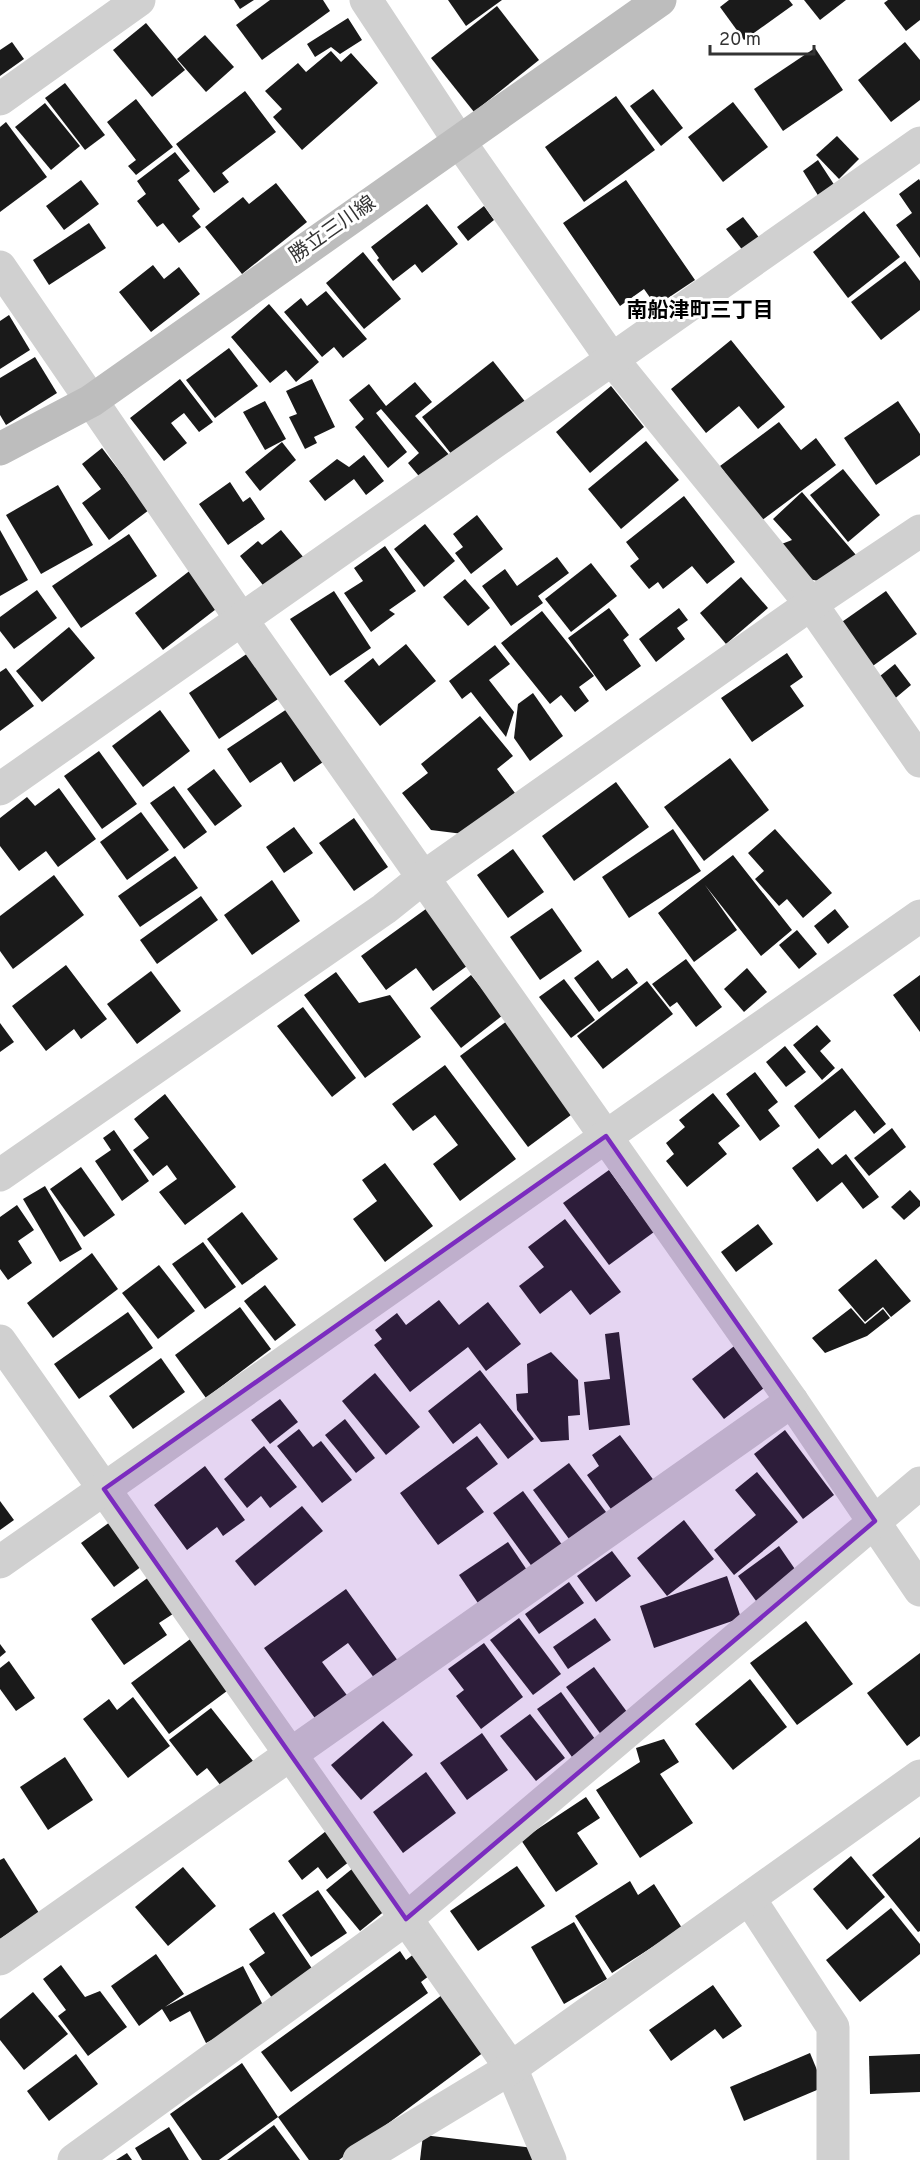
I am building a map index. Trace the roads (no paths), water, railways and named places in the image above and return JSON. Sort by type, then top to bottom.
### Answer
[{"type":"main road","name":"勝立三川線","points":[[0,449],[91,401],[660,0]]},
{"type":"street","points":[[0,99],[139,0]]},
{"type":"street","points":[[366,0],[459,141],[611,358],[811,604],[920,761]]},
{"type":"street","points":[[0,789],[920,142]]},
{"type":"street","points":[[0,267],[241,619],[792,1401],[920,1590]]},
{"type":"street","points":[[0,1175],[384,909],[424,877],[811,604],[920,531]]},
{"type":"street","points":[[0,1563],[920,916]]},
{"type":"street","points":[[0,1341],[511,2068],[550,2160]]},
{"type":"street","points":[[0,1959],[792,1401]]},
{"type":"street","points":[[74,2160],[406,1919],[920,1483]]},
{"type":"street","points":[[359,2160],[511,2068],[920,1776]]},
{"type":"street","points":[[749,1898],[833,2027],[833,2160]]},
{"type":"district","name":"南船津町三丁目","points":[[700,311]]}]
